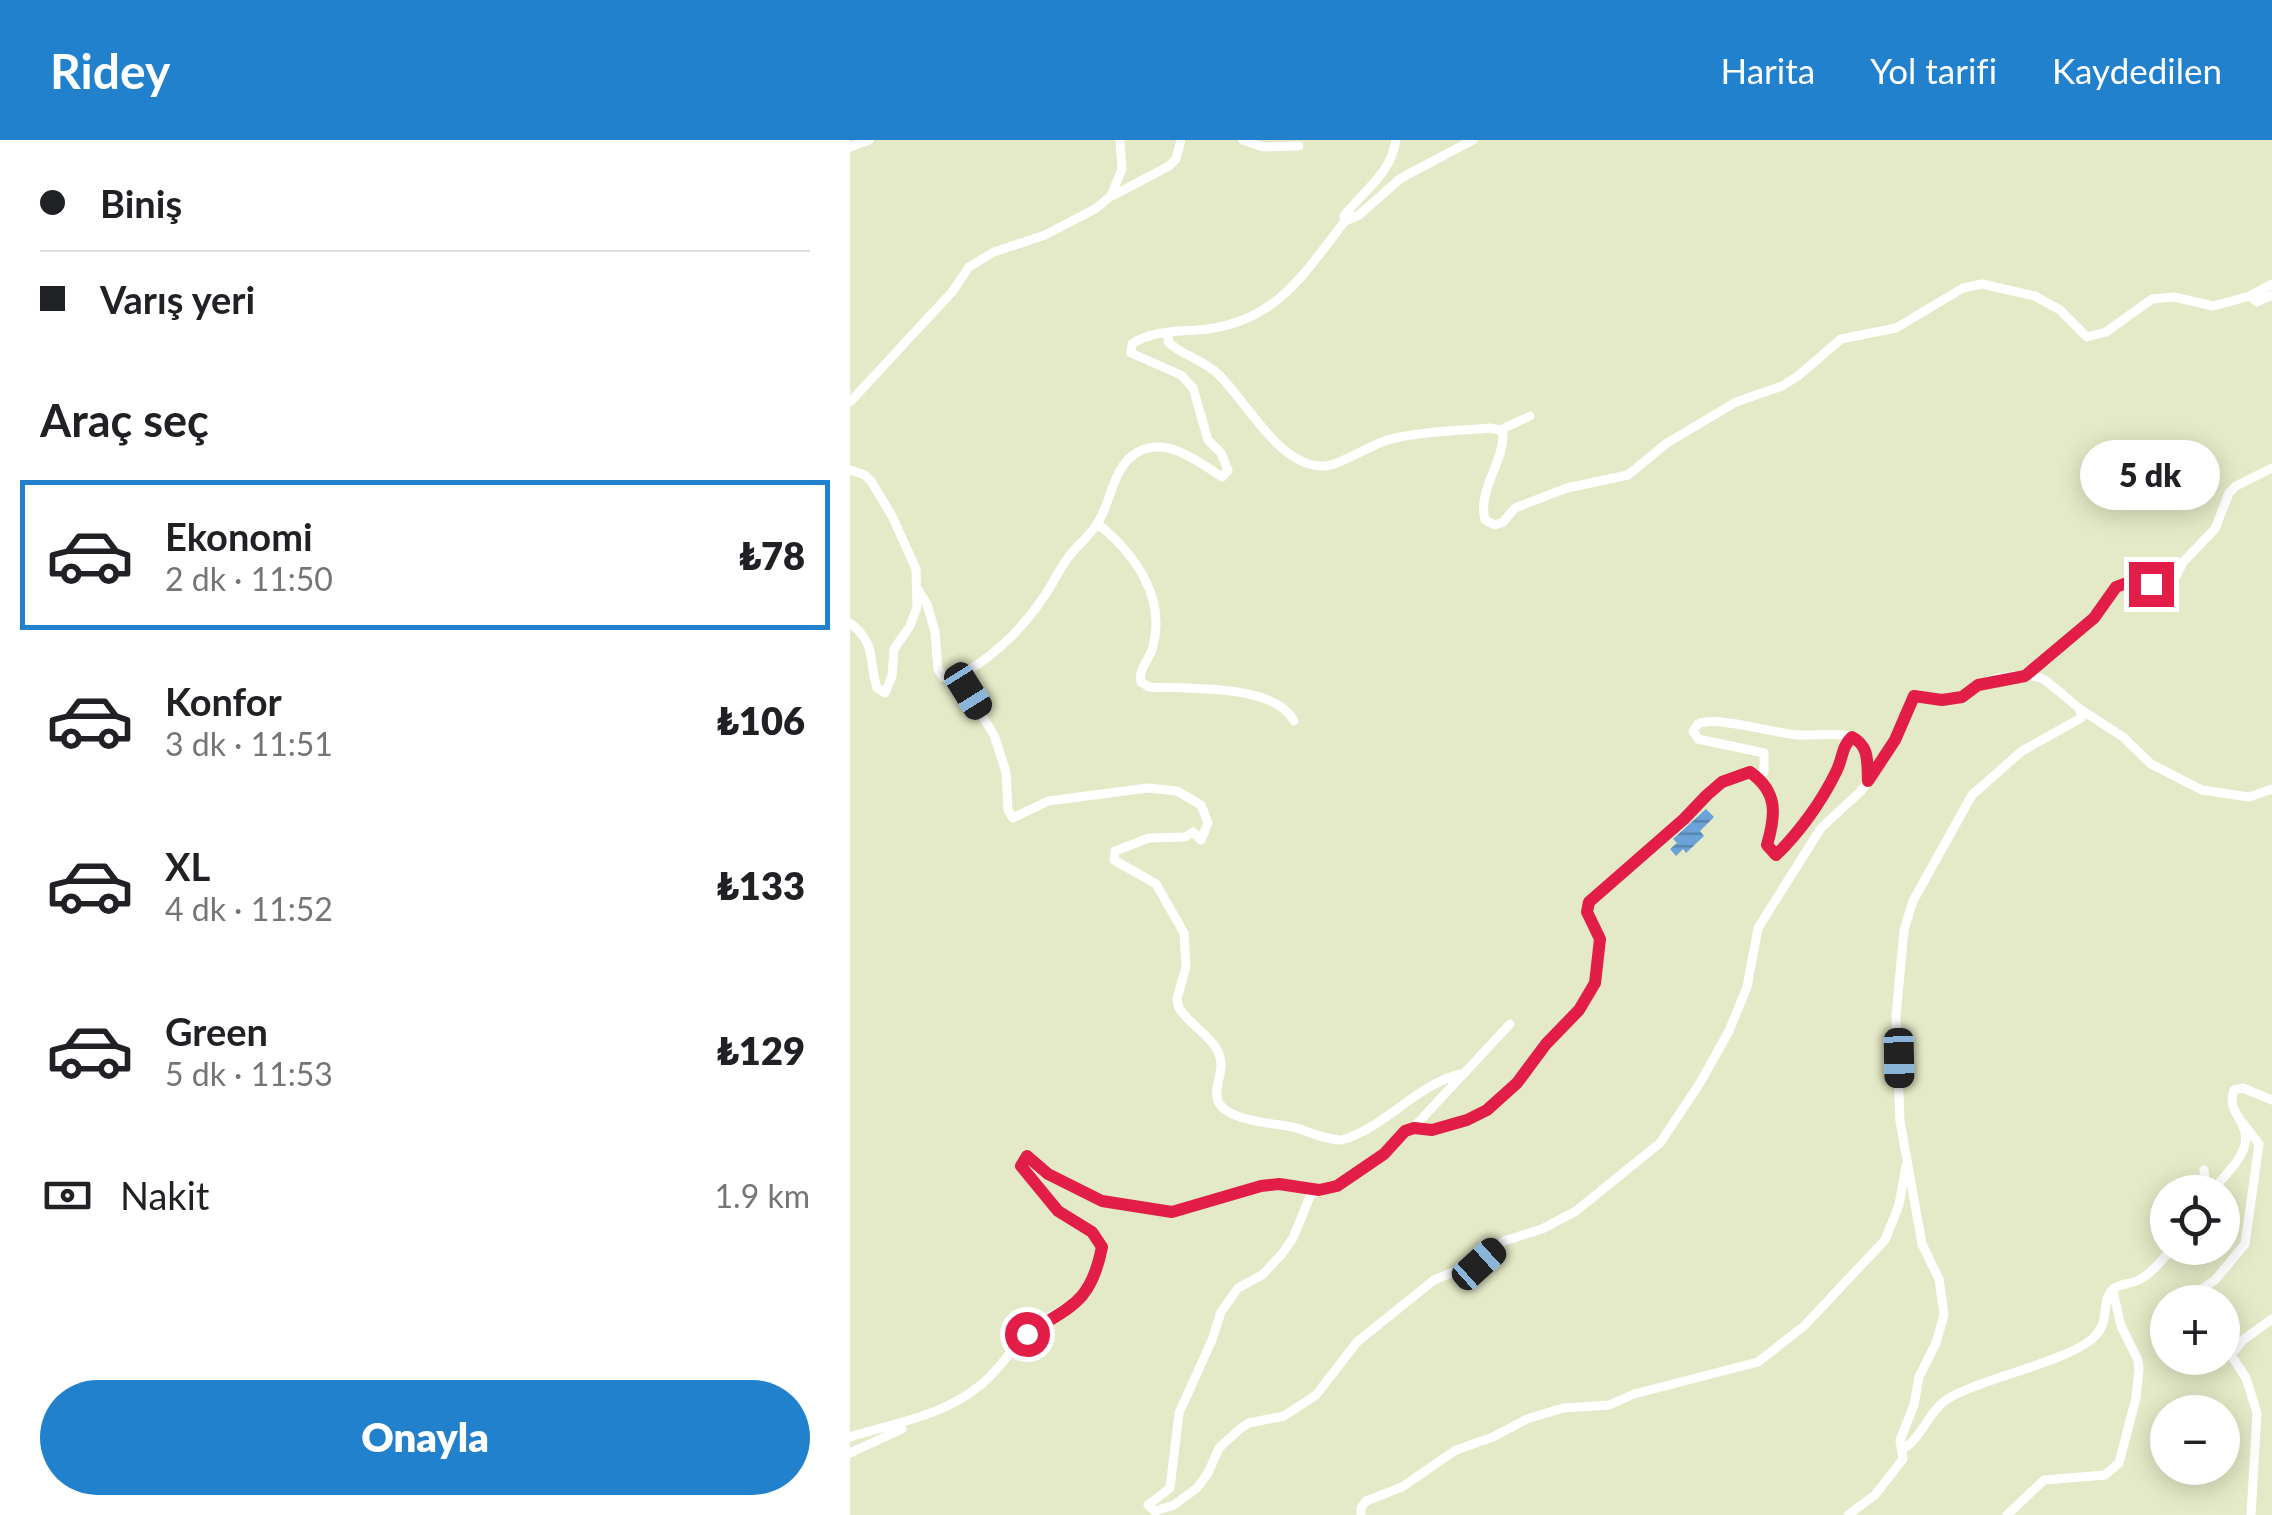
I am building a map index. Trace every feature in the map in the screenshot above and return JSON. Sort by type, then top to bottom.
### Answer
[{"type":"street","points":[[850,147],[869,140]]},
{"type":"street","points":[[1111,196],[1122,170],[1120,140]]},
{"type":"street","points":[[850,402],[969,268],[994,252],[1044,235],[1095,209],[1111,196],[1169,166],[1176,160],[1181,140]]},
{"type":"street","points":[[1243,140],[1262,147],[1299,146]]},
{"type":"street","points":[[1345,221],[1350,208],[1394,157],[1396,140]]},
{"type":"street","points":[[952,679],[970,671],[1007,641],[1039,604],[1067,559],[1098,524],[1115,480],[1140,451],[1159,448],[1187,454],[1222,477],[1228,470],[1222,453],[1208,440],[1193,388],[1180,375],[1131,353],[1132,344],[1140,338],[1207,329],[1261,314],[1295,285],[1345,221],[1359,215],[1401,178],[1474,140]]},
{"type":"street","points":[[1500,430],[1504,437],[1484,494],[1483,513],[1485,520],[1495,526],[1524,504],[1577,484],[1628,476],[1667,443],[1736,402],[1782,386],[1798,376],[1841,339],[1896,328],[1963,288],[1982,284],[2035,296],[2060,310],[2087,337],[2106,332],[2152,299],[2174,296],[2213,306],[2250,296],[2272,284]]},
{"type":"street","points":[[2250,296],[2257,302],[2272,295]]},
{"type":"street","points":[[1169,333],[1168,342],[1222,378],[1276,442],[1314,466],[1331,465],[1370,446],[1412,434],[1500,430],[1530,416]]},
{"type":"street","points":[[2025,676],[2087,625],[2108,594],[2124,582],[2142,577],[2167,596],[2183,562],[2216,528],[2229,493],[2272,468]]},
{"type":"street","points":[[850,470],[864,474],[872,482],[892,516],[913,560],[919,592],[914,618],[894,650],[886,692],[877,688],[864,633],[850,623]]},
{"type":"street","points":[[1098,524],[1145,578],[1154,595],[1158,621],[1153,649],[1140,673],[1141,682],[1150,687],[1230,692],[1274,700],[1289,710],[1294,721]]},
{"type":"street","points":[[919,592],[935,632],[938,669],[943,677],[968,691],[994,735],[1006,772],[1008,810],[1013,818],[1048,801],[1148,788],[1177,791],[1202,805],[1208,824],[1200,840],[1193,832],[1150,838],[1115,850],[1114,860],[1156,884],[1184,933],[1186,967],[1177,999],[1179,1008],[1218,1050],[1222,1068],[1217,1096],[1220,1105],[1228,1112],[1265,1124],[1342,1140],[1392,1114],[1430,1086],[1466,1073]]},
{"type":"street","points":[[1319,1190],[1306,1202],[1297,1229],[1282,1254],[1262,1276],[1238,1288],[1225,1303],[1179,1414],[1170,1488],[1148,1505],[1155,1511],[1174,1505],[1197,1488],[1219,1448],[1241,1428],[1284,1416],[1316,1395],[1357,1342],[1434,1280],[1451,1272],[1471,1271],[1504,1241],[1542,1229],[1576,1211],[1660,1143],[1728,1032],[1747,987],[1758,928],[1821,828],[1868,781],[1895,740],[1914,696],[1942,700],[1962,697],[1978,685],[2025,676],[2044,679],[2057,693],[2123,737],[2151,764],[2202,790],[2249,796],[2272,789]]},
{"type":"street","points":[[1848,1515],[1881,1488],[1903,1459],[1900,1440],[1944,1315],[1939,1280],[1922,1244],[1900,1121],[1896,1016],[1902,939],[1913,901],[1972,795],[2022,751],[2082,718],[2080,708]]},
{"type":"street","points":[[1755,775],[1764,772],[1764,754],[1698,740],[1693,731],[1698,724],[1716,720],[1798,735],[1852,737],[1861,742],[1867,753],[1868,781]]},
{"type":"street","points":[[850,1453],[976,1389],[1027,1334],[1082,1299],[1102,1247],[1092,1232],[1058,1211],[1021,1166],[1027,1156],[1048,1174],[1102,1201],[1172,1212],[1261,1186],[1279,1184],[1319,1190],[1346,1182],[1384,1154],[1405,1131],[1432,1130],[1467,1120],[1487,1110],[1510,1090],[1579,1010],[1595,983],[1600,939],[1587,912],[1589,902],[1722,782],[1750,772],[1768,789],[1774,807],[1767,845],[1776,855],[1812,810],[1838,769],[1845,744],[1852,737]]},
{"type":"street","points":[[1414,1128],[1510,1024]]},
{"type":"street","points":[[2204,1285],[2228,1266],[2249,1235],[2260,1154],[2256,1136],[2232,1108],[2230,1099],[2234,1090],[2243,1088],[2272,1100]]},
{"type":"street","points":[[2223,1175],[2246,1143],[2243,1123]]},
{"type":"street","points":[[1360,1515],[1366,1501],[1393,1492],[1456,1450],[1493,1437],[1526,1419],[1563,1408],[1618,1403],[1634,1394],[1758,1362],[1789,1340],[1825,1306],[1885,1240],[1898,1205],[1907,1159]]},
{"type":"street","points":[[2204,1170],[2205,1175]]},
{"type":"street","points":[[1903,1449],[1911,1444],[1938,1405],[1954,1395],[2093,1340],[2104,1324],[2113,1288],[2148,1274],[2156,1265]]},
{"type":"street","points":[[2007,1515],[2044,1480],[2105,1475],[2119,1463],[2138,1389],[2139,1370],[2138,1360],[2120,1326],[2113,1288]]},
{"type":"street","points":[[2251,1515],[2257,1414],[2246,1378],[2232,1355],[2243,1340],[2272,1320]]},
{"type":"street","points":[[850,1437],[927,1416]]},
{"type":"water","points":[[1706,809],[1714,817],[1700,831],[1704,836],[1686,853],[1683,849],[1676,856],[1670,849],[1677,843],[1673,839]]},
{"type":"route","points":[[1027,1334],[1082,1299],[1102,1247],[1092,1232],[1058,1211],[1021,1166],[1027,1156],[1048,1174],[1102,1201],[1172,1212],[1261,1186],[1279,1184],[1319,1190],[1337,1186],[1384,1154],[1405,1131],[1432,1130],[1478,1115],[1517,1083],[1546,1044],[1579,1010],[1595,983],[1600,939],[1587,912],[1589,902],[1722,782],[1750,772],[1768,789],[1775,817],[1767,845],[1776,855],[1812,810],[1838,769],[1841,752],[1852,737],[1861,742],[1867,753],[1868,781],[1895,740],[1914,696],[1942,700],[1962,697],[1978,685],[2025,676],[2094,618],[2116,587],[2142,577],[2151,584]]}]
